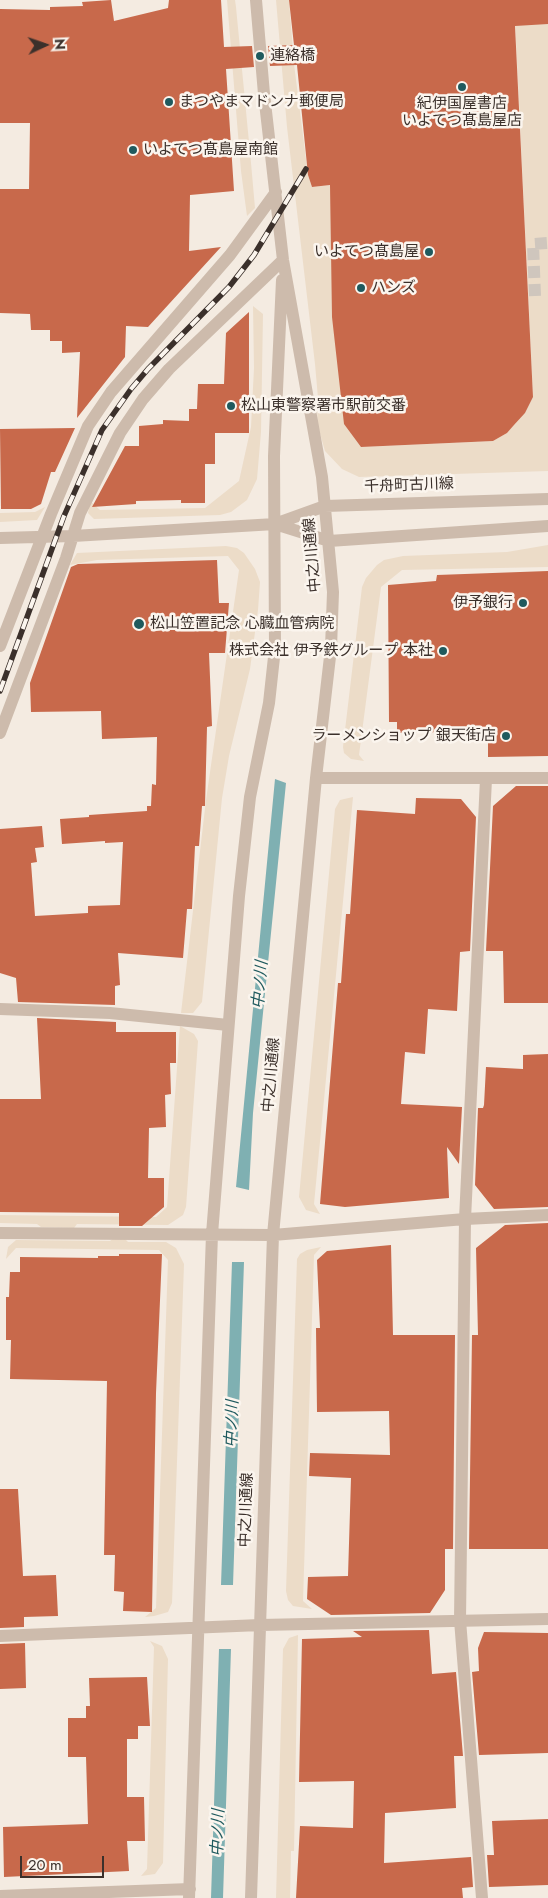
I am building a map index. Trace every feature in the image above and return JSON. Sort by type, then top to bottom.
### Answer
[{"type":"street","name":"中之川通線","points":[[251,1898],[273,1235],[316,778],[331,648],[333,592],[325,506],[284,260],[264,94],[256,0]]},
{"type":"street","points":[[0,646],[88,426],[111,392],[230,255],[276,192]]},
{"type":"street","name":"中之川通線","points":[[189,1894],[212,1234],[228,1025],[250,797],[269,702],[275,648],[274,437],[284,260]]},
{"type":"street","points":[[0,733],[80,513],[99,471],[120,433],[143,399],[169,369],[284,260]]},
{"type":"street","name":"千舟町古川線","points":[[0,538],[73,536],[275,524],[325,506],[548,499]]},
{"type":"street","name":"千舟町古川線","points":[[275,524],[329,540],[548,526]]},
{"type":"street","points":[[316,778],[548,778]]},
{"type":"street","points":[[482,1898],[460,1620],[465,1219],[486,779]]},
{"type":"street","points":[[0,1008],[110,1013],[228,1025]]},
{"type":"street","points":[[0,1233],[273,1235],[465,1219],[548,1215]]},
{"type":"street","points":[[0,1636],[260,1625],[548,1619]]},
{"type":"street","points":[[0,1896],[189,1894]]},
{"type":"shaded area","points":[[227,0],[235,0],[251,163],[255,208],[247,216],[241,171]]},
{"type":"shaded area","points":[[276,0],[289,0],[294,64],[308,175],[312,187],[330,185],[362,447],[493,441],[507,433],[525,413],[533,397],[514,0],[548,24],[548,471],[359,477],[342,469],[325,451],[317,423],[318,398],[315,364],[287,127]]},
{"type":"shaded area","points":[[253,306],[263,314],[261,432],[257,479],[247,500],[231,512],[220,515],[94,519],[88,513],[90,501],[100,510],[205,508],[239,481],[251,427],[254,368]]},
{"type":"shaded area","points":[[45,507],[37,520],[0,522],[0,513],[35,512]]},
{"type":"shaded area","points":[[548,545],[548,567],[402,570],[381,587],[359,755],[364,761],[351,759],[344,753],[343,747],[362,587],[366,578],[377,565],[384,560],[403,556],[507,552]]},
{"type":"shaded area","points":[[226,546],[237,548],[244,553],[255,569],[260,582],[258,610],[250,669],[229,756],[222,798],[202,1002],[193,1013],[181,1013],[206,800],[239,570],[228,556],[97,560],[70,565],[77,553]]},
{"type":"shaded area","points":[[353,797],[314,1204],[320,1214],[306,1210],[299,1197],[335,809],[340,800]]},
{"type":"shaded area","points":[[180,1026],[194,1034],[198,1041],[186,1207],[183,1215],[168,1225],[77,1224],[74,1228],[0,1223],[0,1215],[156,1217],[167,1207]]},
{"type":"shaded area","points":[[114,1238],[124,1238],[128,1242],[166,1242],[176,1248],[184,1264],[172,1603],[168,1612],[145,1617],[156,1608],[168,1260],[159,1250],[16,1248],[6,1259],[8,1247],[16,1240],[110,1241]]},
{"type":"shaded area","points":[[321,1247],[314,1255],[303,1601],[312,1609],[293,1606],[288,1600],[286,1591],[297,1259],[300,1254],[307,1250]]},
{"type":"shaded area","points":[[298,1635],[294,1851],[291,1851],[290,1898],[276,1898],[283,1649],[289,1638]]},
{"type":"shaded area","points":[[150,1641],[162,1646],[168,1659],[163,1863],[155,1874],[141,1876],[147,1869],[154,1647]]},
{"type":"water","name":"中ノ川","points":[[275,779],[286,783],[253,1113],[249,1190],[236,1187]]},
{"type":"water","name":"中ノ川","points":[[232,1262],[244,1262],[233,1585],[221,1585]]},
{"type":"water","name":"中ノ川","points":[[219,1649],[231,1649],[223,1898],[211,1898]]},
{"type":"building","points":[[111,0],[114,21],[168,8],[169,0],[221,0],[224,47],[252,46],[254,67],[226,69],[234,191],[190,195],[189,251],[221,247],[148,327],[126,326],[125,357],[77,418],[80,352],[62,353],[62,341],[50,341],[50,330],[31,330],[30,314],[0,313],[0,189],[29,189],[30,123],[0,123],[0,9],[50,10],[50,7],[83,6],[82,2]]},
{"type":"building","name":"いよてつ髙島屋","points":[[289,0],[548,0],[548,24],[515,26],[533,397],[525,413],[507,433],[493,441],[361,447],[344,424],[332,317],[330,185],[312,187],[308,175],[297,65],[270,66],[268,46],[294,45]]},
{"type":"building","points":[[249,312],[249,433],[215,433],[215,464],[205,464],[205,503],[181,503],[181,500],[136,501],[136,504],[92,507],[125,446],[139,446],[139,426],[163,424],[163,420],[189,421],[189,409],[197,409],[198,384],[224,384],[226,333]]},
{"type":"building","points":[[75,428],[55,472],[51,472],[41,504],[31,509],[1,509],[0,429]]},
{"type":"building","points":[[217,560],[219,603],[229,603],[225,653],[209,653],[212,726],[207,727],[205,806],[202,806],[199,846],[195,846],[192,909],[187,909],[183,958],[118,953],[120,985],[115,986],[115,1005],[18,1002],[16,978],[0,973],[0,829],[42,826],[44,847],[35,848],[37,862],[31,863],[35,916],[88,913],[88,906],[120,905],[123,842],[105,843],[105,841],[62,844],[60,819],[147,811],[147,806],[151,806],[152,784],[156,785],[157,737],[102,739],[101,711],[31,712],[30,683],[71,567],[78,564]]},
{"type":"building","points":[[548,571],[548,756],[488,757],[488,731],[397,733],[397,722],[389,722],[388,585],[436,581],[437,575]]},
{"type":"building","points":[[516,786],[548,786],[548,1003],[504,1003],[503,951],[486,951],[493,806]]},
{"type":"building","points":[[416,798],[461,799],[476,817],[470,951],[460,952],[457,1011],[428,1009],[425,1054],[405,1052],[401,1104],[462,1107],[459,1164],[447,1147],[449,1198],[345,1207],[320,1204],[338,983],[341,983],[346,914],[350,914],[357,810],[415,814]]},
{"type":"building","points":[[37,1018],[116,1022],[116,1032],[176,1032],[176,1063],[170,1063],[171,1094],[165,1095],[166,1127],[149,1128],[148,1178],[164,1178],[164,1207],[142,1226],[119,1226],[119,1213],[0,1212],[0,1099],[41,1099]]},
{"type":"building","points":[[548,1054],[548,1207],[494,1209],[475,1185],[478,1108],[483,1108],[484,1105],[486,1067],[523,1069],[523,1055]]},
{"type":"building","points":[[548,1223],[548,1549],[469,1549],[472,1335],[478,1335],[476,1248],[505,1225]]},
{"type":"building","points":[[391,1245],[393,1335],[455,1335],[453,1549],[445,1549],[445,1590],[430,1613],[331,1615],[307,1599],[308,1577],[348,1576],[351,1478],[309,1476],[310,1453],[390,1455],[389,1411],[317,1412],[316,1328],[320,1328],[317,1260],[327,1251]]},
{"type":"building","points":[[119,1254],[162,1254],[156,1393],[152,1612],[123,1611],[124,1592],[114,1591],[115,1555],[104,1555],[107,1381],[10,1379],[11,1340],[6,1340],[6,1297],[9,1297],[10,1272],[20,1272],[20,1257],[98,1258],[98,1256],[119,1256]]},
{"type":"building","points":[[0,1489],[18,1489],[23,1576],[56,1575],[58,1616],[24,1617],[24,1627],[0,1628]]},
{"type":"building","points":[[429,1630],[432,1674],[456,1672],[463,1756],[454,1756],[456,1808],[385,1813],[384,1863],[471,1857],[473,1887],[462,1888],[463,1898],[296,1898],[300,1826],[353,1828],[354,1781],[299,1782],[302,1639],[362,1637],[353,1631]]},
{"type":"building","points":[[484,1632],[548,1633],[548,1753],[479,1755],[472,1672],[479,1671],[478,1648]]},
{"type":"building","points":[[25,1643],[26,1688],[0,1689],[0,1644]]},
{"type":"building","points":[[147,1677],[150,1726],[138,1726],[138,1739],[127,1739],[127,1797],[144,1797],[145,1841],[127,1841],[129,1871],[4,1877],[3,1827],[88,1824],[86,1757],[68,1757],[68,1718],[86,1718],[86,1706],[90,1706],[89,1678]]},
{"type":"building","points":[[548,1819],[548,1885],[489,1887],[487,1855],[494,1855],[492,1821]]},
{"type":"tunnel","points":[[535,296],[533,244],[548,243]]},
{"type":"railway","points":[[0,691],[64,516],[102,430],[131,389],[148,369],[229,287],[254,255],[306,169]]},
{"type":"place","name":"連絡橋","points":[[260,56]]},
{"type":"place","name":"紀伊国屋書店 いよてつ髙島屋店","points":[[462,87]]},
{"type":"place","name":"まつやまマドンナ郵便局","points":[[169,102]]},
{"type":"place","name":"いよてつ髙島屋南館","points":[[133,150]]},
{"type":"place","name":"いよてつ髙島屋","points":[[429,252]]},
{"type":"place","name":"ハンズ","points":[[361,288]]},
{"type":"place","name":"松山東警察署市駅前交番","points":[[231,406]]},
{"type":"place","name":"伊予銀行","points":[[523,603]]},
{"type":"place","name":"松山笠置記念 心臓血管病院","points":[[139,624]]},
{"type":"place","name":"株式会社 伊予鉄グループ 本社","points":[[443,651]]},
{"type":"place","name":"ラーメンショップ 銀天街店","points":[[506,736]]}]
